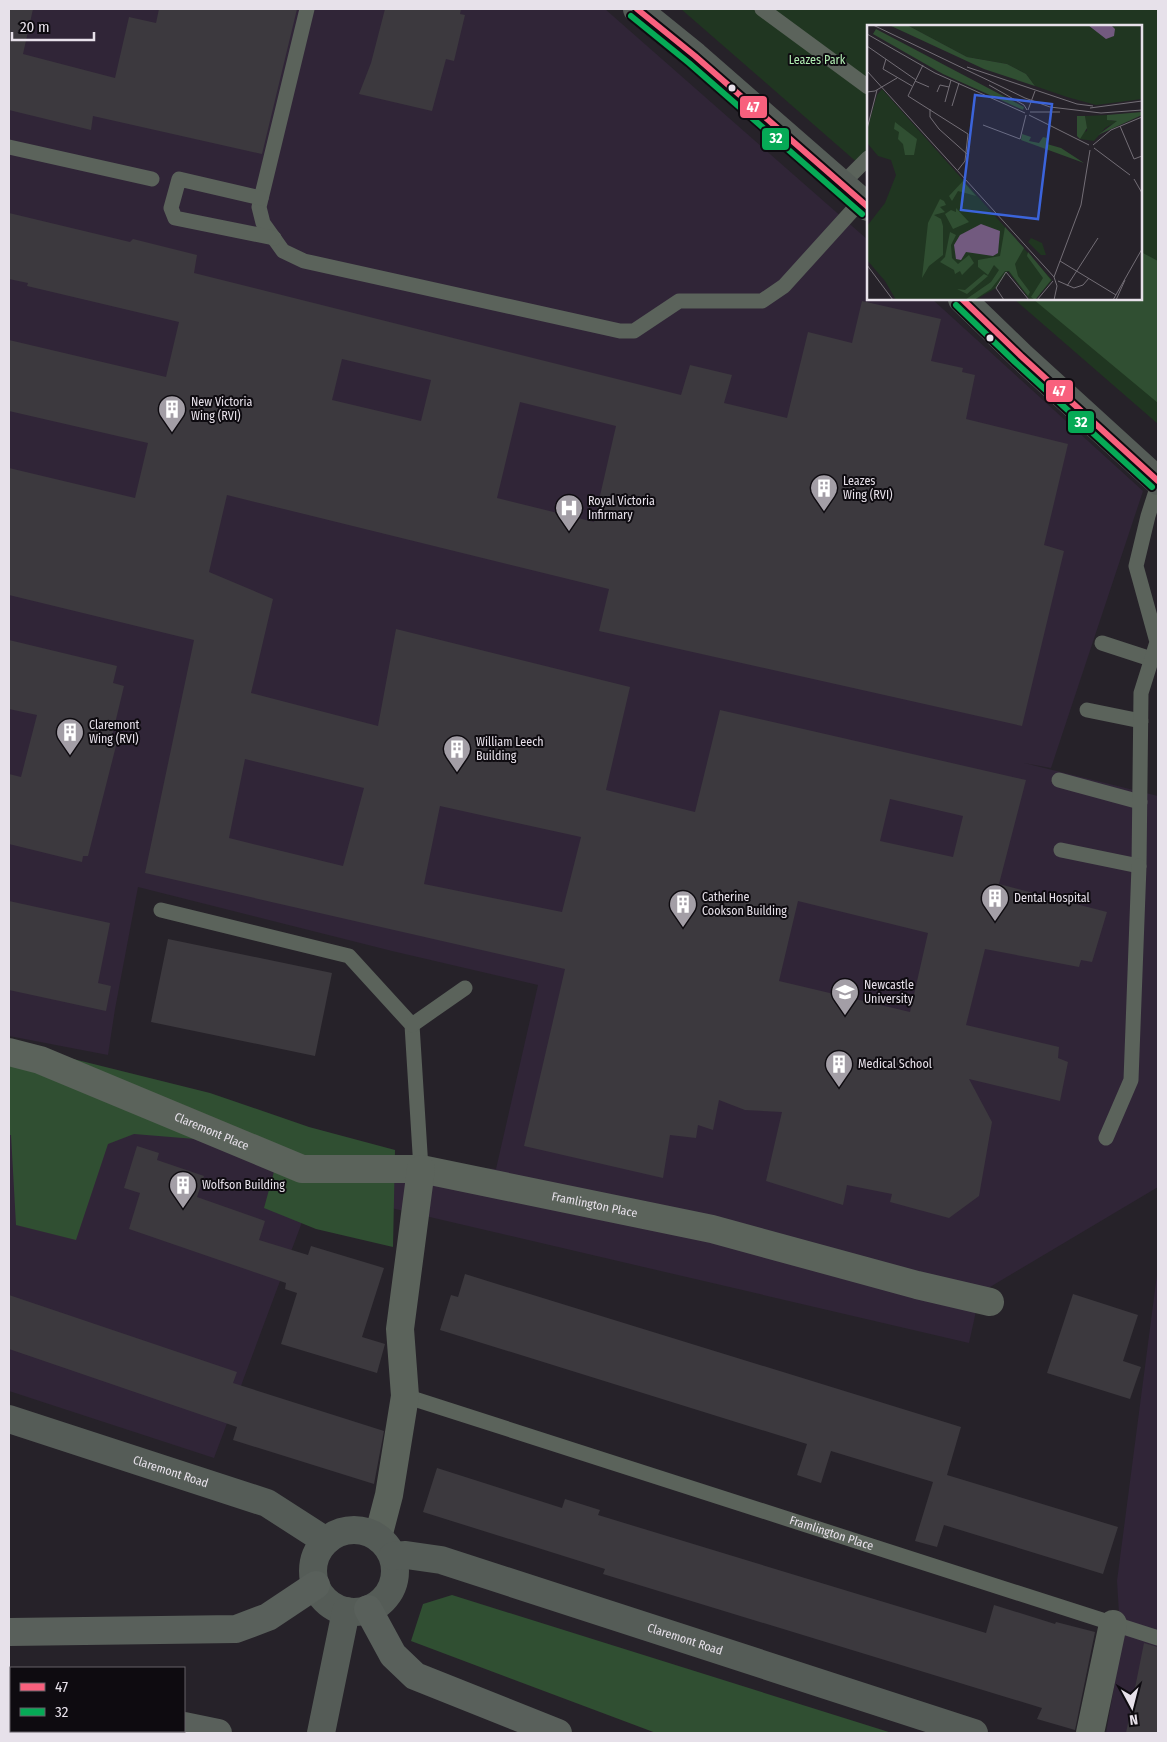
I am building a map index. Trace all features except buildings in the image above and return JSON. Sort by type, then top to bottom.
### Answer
[{"type":"highway","points":[[9,1632],[236,1629],[268,1616],[316,1585]]},
{"type":"highway","points":[[357,1610],[393,1655],[415,1676],[558,1733]]},
{"type":"highway","points":[[185,1726],[218,1733]]},
{"type":"street","points":[[637,9],[857,197]]},
{"type":"street","points":[[963,300],[1021,356],[1158,481]]},
{"type":"street","name":"Claremont Place","points":[[9,1052],[40,1060],[302,1169],[421,1169]]},
{"type":"street","points":[[386,1547],[365,1531],[351,1530],[338,1533],[326,1541],[314,1561],[316,1585],[323,1597],[333,1606],[357,1610],[379,1603],[388,1594],[394,1582],[395,1569],[386,1547],[389,1496],[405,1396],[400,1329],[421,1169]]},
{"type":"street","name":"Framlington Place","points":[[421,1169],[712,1229],[917,1285],[990,1302]]},
{"type":"street","name":"Claremont Road","points":[[9,1419],[268,1503],[326,1541]]},
{"type":"street","name":"Claremont Road","points":[[386,1547],[406,1555],[441,1560],[974,1733]]},
{"type":"street","points":[[321,1733],[331,1686],[357,1610]]},
{"type":"street","points":[[1090,1733],[1113,1624]]},
{"type":"lane","points":[[307,9],[259,206],[262,223],[283,251],[304,261],[620,331],[634,330],[679,301],[762,301],[784,286],[857,197],[867,162]]},
{"type":"lane","points":[[762,9],[867,86]]},
{"type":"lane","points":[[9,146],[152,180]]},
{"type":"lane","points":[[261,198],[179,179],[171,208],[175,218],[274,238]]},
{"type":"lane","points":[[1106,1138],[1131,1080],[1139,866],[1141,693],[1157,642],[1136,566],[1148,516],[1158,485]]},
{"type":"lane","points":[[1102,643],[1151,659]]},
{"type":"lane","points":[[1087,710],[1141,721]]},
{"type":"lane","points":[[1060,780],[1140,802]]},
{"type":"lane","points":[[1062,850],[1139,866]]},
{"type":"lane","points":[[161,910],[349,956],[412,1026],[421,1169]]},
{"type":"lane","points":[[412,1026],[465,988]]},
{"type":"lane","name":"Framlington Place","points":[[405,1396],[1158,1638]]},
{"type":"shaded area","points":[[9,9],[605,9],[867,239],[867,300],[933,300],[1143,491],[1051,768],[1024,763],[1158,796],[1158,1187],[980,1293],[969,1343],[314,1190],[214,1458],[9,1391],[9,1047],[305,1149],[496,1169],[538,985],[392,951],[138,887],[108,1055],[9,1036]]},
{"type":"shaded area","points":[[1158,1267],[1158,1733],[1106,1733],[1121,1646],[1117,1581]]},
{"type":"green space","name":"Leazes Park","points":[[681,9],[1158,9],[1158,424],[1015,300],[1142,300],[1142,25],[867,25],[867,171]]},
{"type":"green space","points":[[1142,253],[1158,261],[1158,403],[1034,300],[1142,300]]},
{"type":"green space","points":[[9,1043],[210,1093],[309,1127],[395,1150],[393,1247],[316,1229],[264,1208],[281,1146],[134,1134],[108,1144],[76,1240],[16,1225],[11,1135],[9,1135]]},
{"type":"green space","points":[[452,1595],[892,1733],[656,1733],[411,1641],[423,1604]]},
{"type":"transit line","name":"47","points":[[637,9],[695,56],[867,206]]},
{"type":"transit line","name":"32","points":[[631,16],[689,63],[862,214]]},
{"type":"transit line","name":"47","points":[[963,300],[1021,356],[1158,481]]},
{"type":"transit line","name":"32","points":[[956,305],[1015,362],[1152,487]]},
{"type":"place","name":"New Victoria Wing (RVI)","points":[[172,433]]},
{"type":"place","name":"Leazes Wing (RVI)","points":[[824,512]]},
{"type":"place","name":"Royal Victoria Infirmary","points":[[569,532]]},
{"type":"place","name":"Claremont Wing (RVI)","points":[[70,756]]},
{"type":"place","name":"William Leech Building","points":[[457,773]]},
{"type":"place","name":"Dental Hospital","points":[[995,922]]},
{"type":"place","name":"Catherine Cookson Building","points":[[683,928]]},
{"type":"place","name":"Newcastle University","points":[[845,1016]]},
{"type":"place","name":"Medical School","points":[[839,1088]]},
{"type":"place","name":"Wolfson Building","points":[[183,1209]]}]
